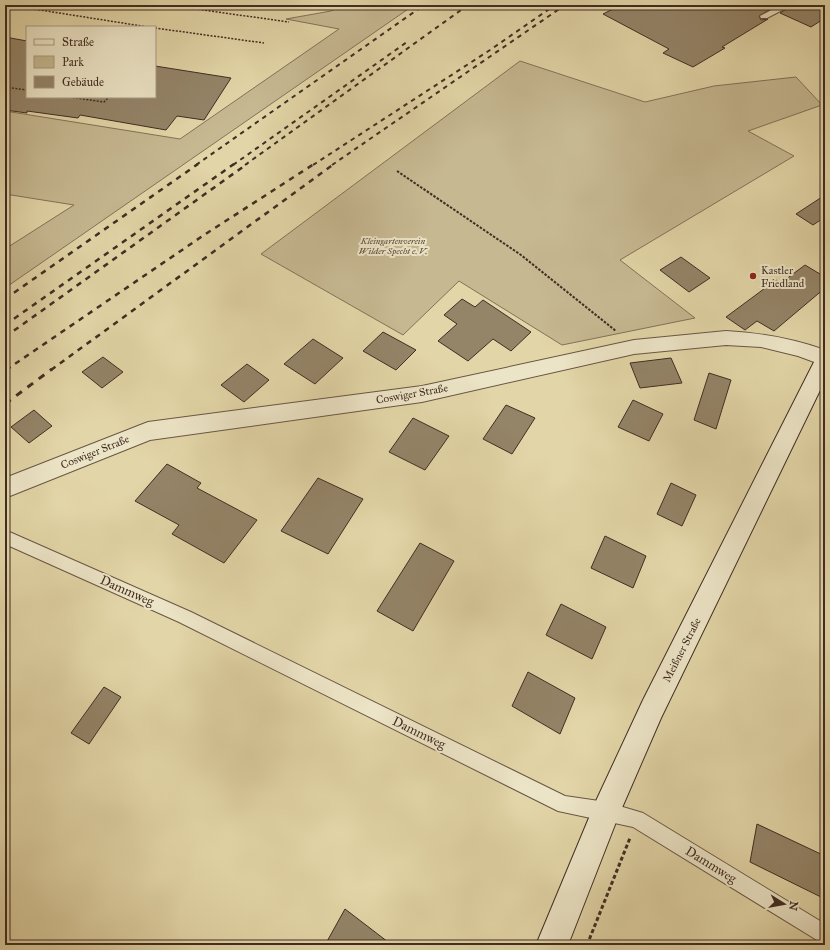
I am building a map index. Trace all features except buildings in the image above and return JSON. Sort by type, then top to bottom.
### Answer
[{"type":"street","name":"Coswiger Straße","points":[[5,488],[148,431],[422,394],[634,347],[726,338],[761,340],[800,349],[825,359]]},
{"type":"street","name":"Meißner Straße","points":[[552,945],[606,811],[652,709],[825,359]]},
{"type":"lane","points":[[764,16],[788,5]]},
{"type":"lane","name":"Dammweg","points":[[5,537],[185,617],[564,805],[606,811],[637,819],[825,935]]},
{"type":"path","points":[[24,5],[21,7],[142,26]]},
{"type":"path","points":[[167,5],[289,22]]},
{"type":"path","points":[[156,28],[264,43]]},
{"type":"path","points":[[5,87],[26,90]]},
{"type":"path","points":[[77,98],[104,102],[108,98]]},
{"type":"path","points":[[397,171],[521,256],[634,347]]},
{"type":"path","points":[[587,945],[637,819]]},
{"type":"green space","points":[[342,5],[414,5],[5,288],[5,249],[74,205],[5,194],[5,111],[180,139],[339,29],[286,19],[331,11]]},
{"type":"green space","name":"Kleingartenverein Wilder Specht e. V.","points":[[520,61],[645,102],[714,86],[796,77],[822,105],[748,131],[794,156],[620,260],[695,318],[562,345],[459,281],[403,335],[261,254]]},
{"type":"railway","points":[[196,165],[424,5]]},
{"type":"railway","points":[[245,165],[468,5]]},
{"type":"railway","points":[[313,165],[490,50],[555,5]]},
{"type":"railway","points":[[332,165],[565,5]]},
{"type":"railway","points":[[233,165],[407,42]]},
{"type":"railway","points":[[5,299],[198,164]]},
{"type":"railway","points":[[5,325],[234,164]]},
{"type":"railway","points":[[5,337],[247,164]]},
{"type":"railway","points":[[6,370],[204,235],[314,164]]},
{"type":"railway","points":[[51,370],[334,164]]},
{"type":"railway","points":[[5,404],[52,369]]},
{"type":"place","name":"Kastler Friedland","points":[[753,276]]}]
